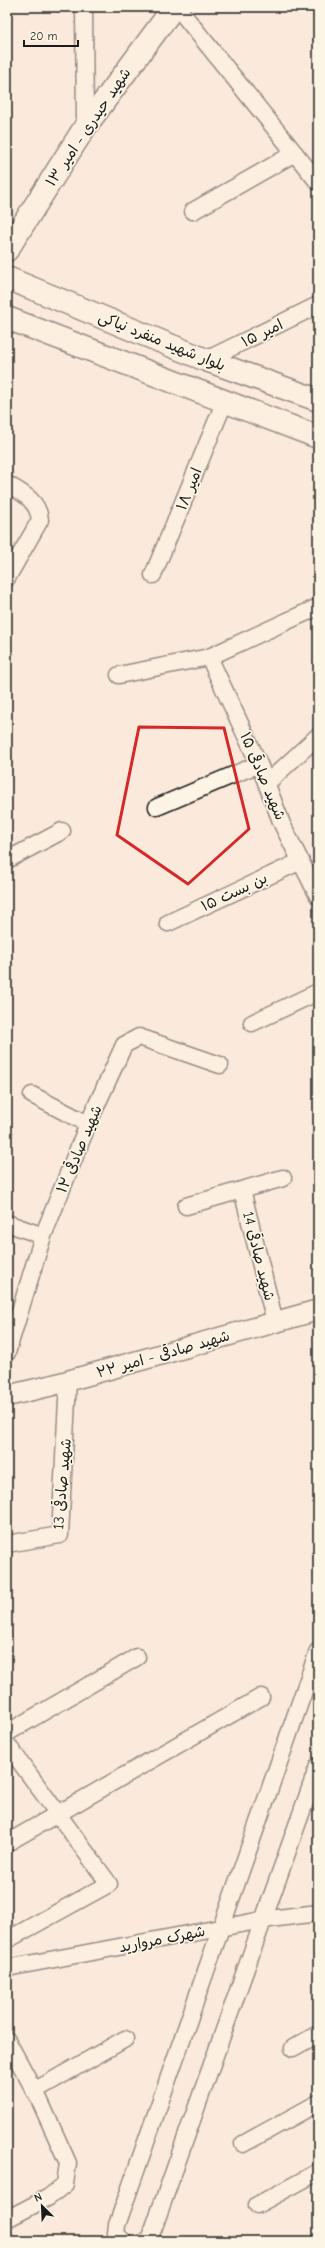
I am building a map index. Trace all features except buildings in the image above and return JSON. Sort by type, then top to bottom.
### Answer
[{"type":"main road","name":"شهید حیدری - امیر ۱۳","points":[[7,250],[85,127],[174,7]]},
{"type":"main road","name":"بلوار شهید منفرد نیاکی","points":[[7,278],[206,360],[318,400]]},
{"type":"main road","points":[[7,318],[318,438]]},
{"type":"street","points":[[84,7],[85,127]]},
{"type":"street","points":[[177,7],[318,182]]},
{"type":"street","points":[[193,211],[295,153]]},
{"type":"street","name":"امیر ۱۵","points":[[206,360],[318,305]]},
{"type":"street","name":"امیر ۱۸","points":[[153,576],[224,403]]},
{"type":"street","points":[[7,484],[29,497],[39,509],[40,520],[7,578]]},
{"type":"street","points":[[119,674],[209,657],[318,607]]},
{"type":"street","name":"شهید صادقی ۱۵","points":[[209,657],[259,764],[282,824],[318,896]]},
{"type":"street","points":[[267,783],[318,736]]},
{"type":"street","points":[[157,807],[259,764]]},
{"type":"street","points":[[7,860],[62,831]]},
{"type":"street","name":"بن بست ۱۵","points":[[168,923],[301,861]]},
{"type":"street","points":[[252,1024],[318,992]]},
{"type":"street","name":"شهید صادقی ۱۲","points":[[7,1353],[43,1236],[88,1124],[124,1045],[139,1037],[220,1065]]},
{"type":"street","points":[[32,1095],[88,1124]]},
{"type":"street","points":[[186,1206],[283,1178]]},
{"type":"street","name":"شهید صادقی 14","points":[[242,1190],[275,1322]]},
{"type":"street","points":[[7,1223],[43,1236]]},
{"type":"street","name":"شهید صادقی - امیر ۲۲","points":[[7,1396],[68,1381],[318,1310]]},
{"type":"street","name":"شهید صادقی 13","points":[[7,1544],[60,1535],[68,1381]]},
{"type":"street","points":[[123,2241],[116,2234],[117,2225],[318,1651]]},
{"type":"street","points":[[7,1733],[137,1657]]},
{"type":"street","points":[[7,1843],[261,1697]]},
{"type":"street","points":[[7,1744],[108,1884],[7,1940]]},
{"type":"street","points":[[145,2241],[149,2239],[154,2227],[318,1766]]},
{"type":"street","name":"شهرک مروارید","points":[[7,1968],[262,1920],[318,1913]]},
{"type":"street","points":[[293,2048],[318,2034]]},
{"type":"street","points":[[7,2040],[14,2068],[34,2091],[68,2162],[65,2184],[49,2197],[7,2219]]},
{"type":"street","points":[[34,2091],[125,2040]]},
{"type":"street","points":[[243,2144],[318,2102]]},
{"type":"street","points":[[257,2205],[318,2172]]},
{"type":"highlighted area","points":[[139,727],[224,728],[249,829],[188,884],[117,835]]}]
